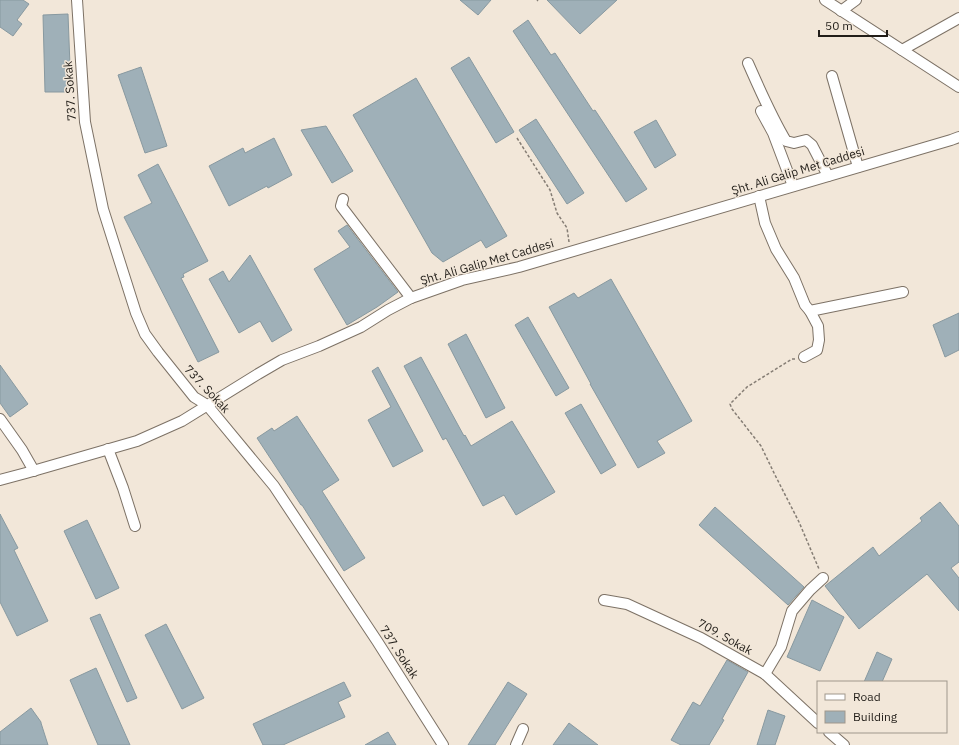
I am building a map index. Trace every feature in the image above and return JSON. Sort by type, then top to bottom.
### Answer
[{"type":"street","name":"737. Sokak","points":[[77,0],[85,122],[103,209],[145,334],[194,397],[207,405],[274,486],[377,641],[443,745]]},
{"type":"street","points":[[825,0],[959,87]]},
{"type":"street","points":[[841,11],[856,0]]},
{"type":"street","points":[[902,50],[959,18]]},
{"type":"street","points":[[748,63],[762,96],[786,141],[794,143],[806,140],[812,145],[828,176]]},
{"type":"street","points":[[832,76],[858,167]]},
{"type":"street","points":[[761,111],[773,133],[793,186]]},
{"type":"street","name":"Şht. Ali Galip Met Caddesi","points":[[0,480],[136,441],[182,421],[282,360],[319,346],[361,327],[411,298],[462,280],[519,267],[959,137]]},
{"type":"street","points":[[759,196],[765,222],[776,249],[794,278],[805,305],[818,326],[819,340],[816,350],[804,357]]},
{"type":"street","points":[[343,199],[341,206],[411,298]]},
{"type":"street","points":[[810,311],[903,292]]},
{"type":"street","points":[[0,419],[22,450],[34,471]]},
{"type":"street","points":[[108,449],[123,488],[135,526]]},
{"type":"street","points":[[765,674],[781,647],[792,611],[822,578]]},
{"type":"street","name":"709. Sokak","points":[[604,600],[627,604],[694,635],[765,674],[817,722]]},
{"type":"street","points":[[516,745],[523,730]]},
{"type":"street","points":[[830,733],[844,745]]},
{"type":"path","points":[[517,138],[550,190],[557,213],[567,228],[571,252]]},
{"type":"path","points":[[804,357],[792,359],[747,387],[730,404],[732,409],[761,446],[799,522],[822,578]]},
{"type":"building","points":[[0,0],[23,0],[29,4],[17,20],[22,24],[13,36],[0,27]]},
{"type":"building","points":[[460,0],[491,0],[478,15]]},
{"type":"building","points":[[547,0],[617,0],[580,34]]},
{"type":"building","points":[[68,14],[71,92],[45,92],[43,15]]},
{"type":"building","points":[[528,20],[551,55],[555,53],[647,189],[626,202],[513,31]]},
{"type":"building","points":[[469,57],[514,132],[496,143],[451,68]]},
{"type":"building","points":[[141,67],[167,146],[145,153],[118,75]]},
{"type":"building","points":[[416,78],[507,236],[486,248],[481,240],[443,262],[432,253],[353,115]]},
{"type":"building","points":[[536,119],[584,193],[567,204],[519,130]]},
{"type":"building","points":[[656,120],[676,155],[655,168],[634,132]]},
{"type":"building","points":[[326,126],[353,171],[332,183],[301,130]]},
{"type":"building","points":[[274,138],[292,175],[229,206],[209,166],[243,148],[245,153]]},
{"type":"building","points":[[158,164],[208,261],[183,274],[184,277],[181,278],[219,352],[198,362],[124,217],[152,203],[138,175]]},
{"type":"building","points":[[347,225],[398,292],[347,325],[314,269],[350,247],[338,231]]},
{"type":"building","points":[[250,255],[292,330],[272,342],[260,321],[239,333],[209,279],[223,271],[229,282]]},
{"type":"building","points":[[611,279],[692,421],[657,441],[665,453],[638,468],[590,384],[549,307],[574,293],[578,298]]},
{"type":"building","points":[[959,313],[959,350],[945,357],[933,325]]},
{"type":"building","points":[[528,317],[569,388],[556,396],[515,325]]},
{"type":"building","points":[[466,334],[505,408],[486,418],[448,344]]},
{"type":"building","points":[[421,357],[464,436],[465,435],[471,446],[512,421],[555,492],[516,515],[504,495],[483,506],[446,438],[443,440],[404,366]]},
{"type":"building","points":[[0,365],[28,404],[10,417],[0,403]]},
{"type":"building","points":[[378,367],[423,451],[393,467],[368,420],[391,407],[372,371]]},
{"type":"building","points":[[581,404],[616,465],[601,474],[565,413]]},
{"type":"building","points":[[297,416],[339,480],[322,491],[365,558],[344,571],[257,438],[272,428],[274,431]]},
{"type":"building","points":[[940,502],[959,526],[959,562],[951,568],[959,578],[959,611],[927,574],[859,629],[825,586],[873,547],[879,556],[922,521],[920,518]]},
{"type":"building","points":[[715,507],[804,587],[788,605],[699,525]]},
{"type":"building","points":[[0,514],[18,548],[14,550],[48,621],[17,636],[0,602]]},
{"type":"building","points":[[87,520],[119,588],[96,599],[64,531]]},
{"type":"building","points":[[812,600],[844,617],[820,671],[787,657]]},
{"type":"building","points":[[100,614],[137,698],[127,702],[90,618]]},
{"type":"building","points":[[166,624],[204,698],[182,709],[145,635]]},
{"type":"building","points":[[877,652],[892,659],[882,681],[864,681]]},
{"type":"building","points":[[727,660],[748,672],[722,719],[724,720],[709,745],[681,745],[671,740],[693,702],[700,706]]},
{"type":"building","points":[[96,668],[130,745],[98,745],[70,680]]},
{"type":"building","points":[[344,682],[351,696],[338,702],[345,717],[283,745],[263,745],[253,724]]},
{"type":"building","points":[[508,682],[527,694],[495,745],[468,745]]},
{"type":"building","points":[[31,708],[41,722],[48,745],[0,745],[0,732]]},
{"type":"building","points":[[768,710],[785,716],[775,745],[757,745]]},
{"type":"building","points":[[569,723],[598,745],[553,745]]},
{"type":"building","points":[[388,732],[396,745],[365,745]]}]
